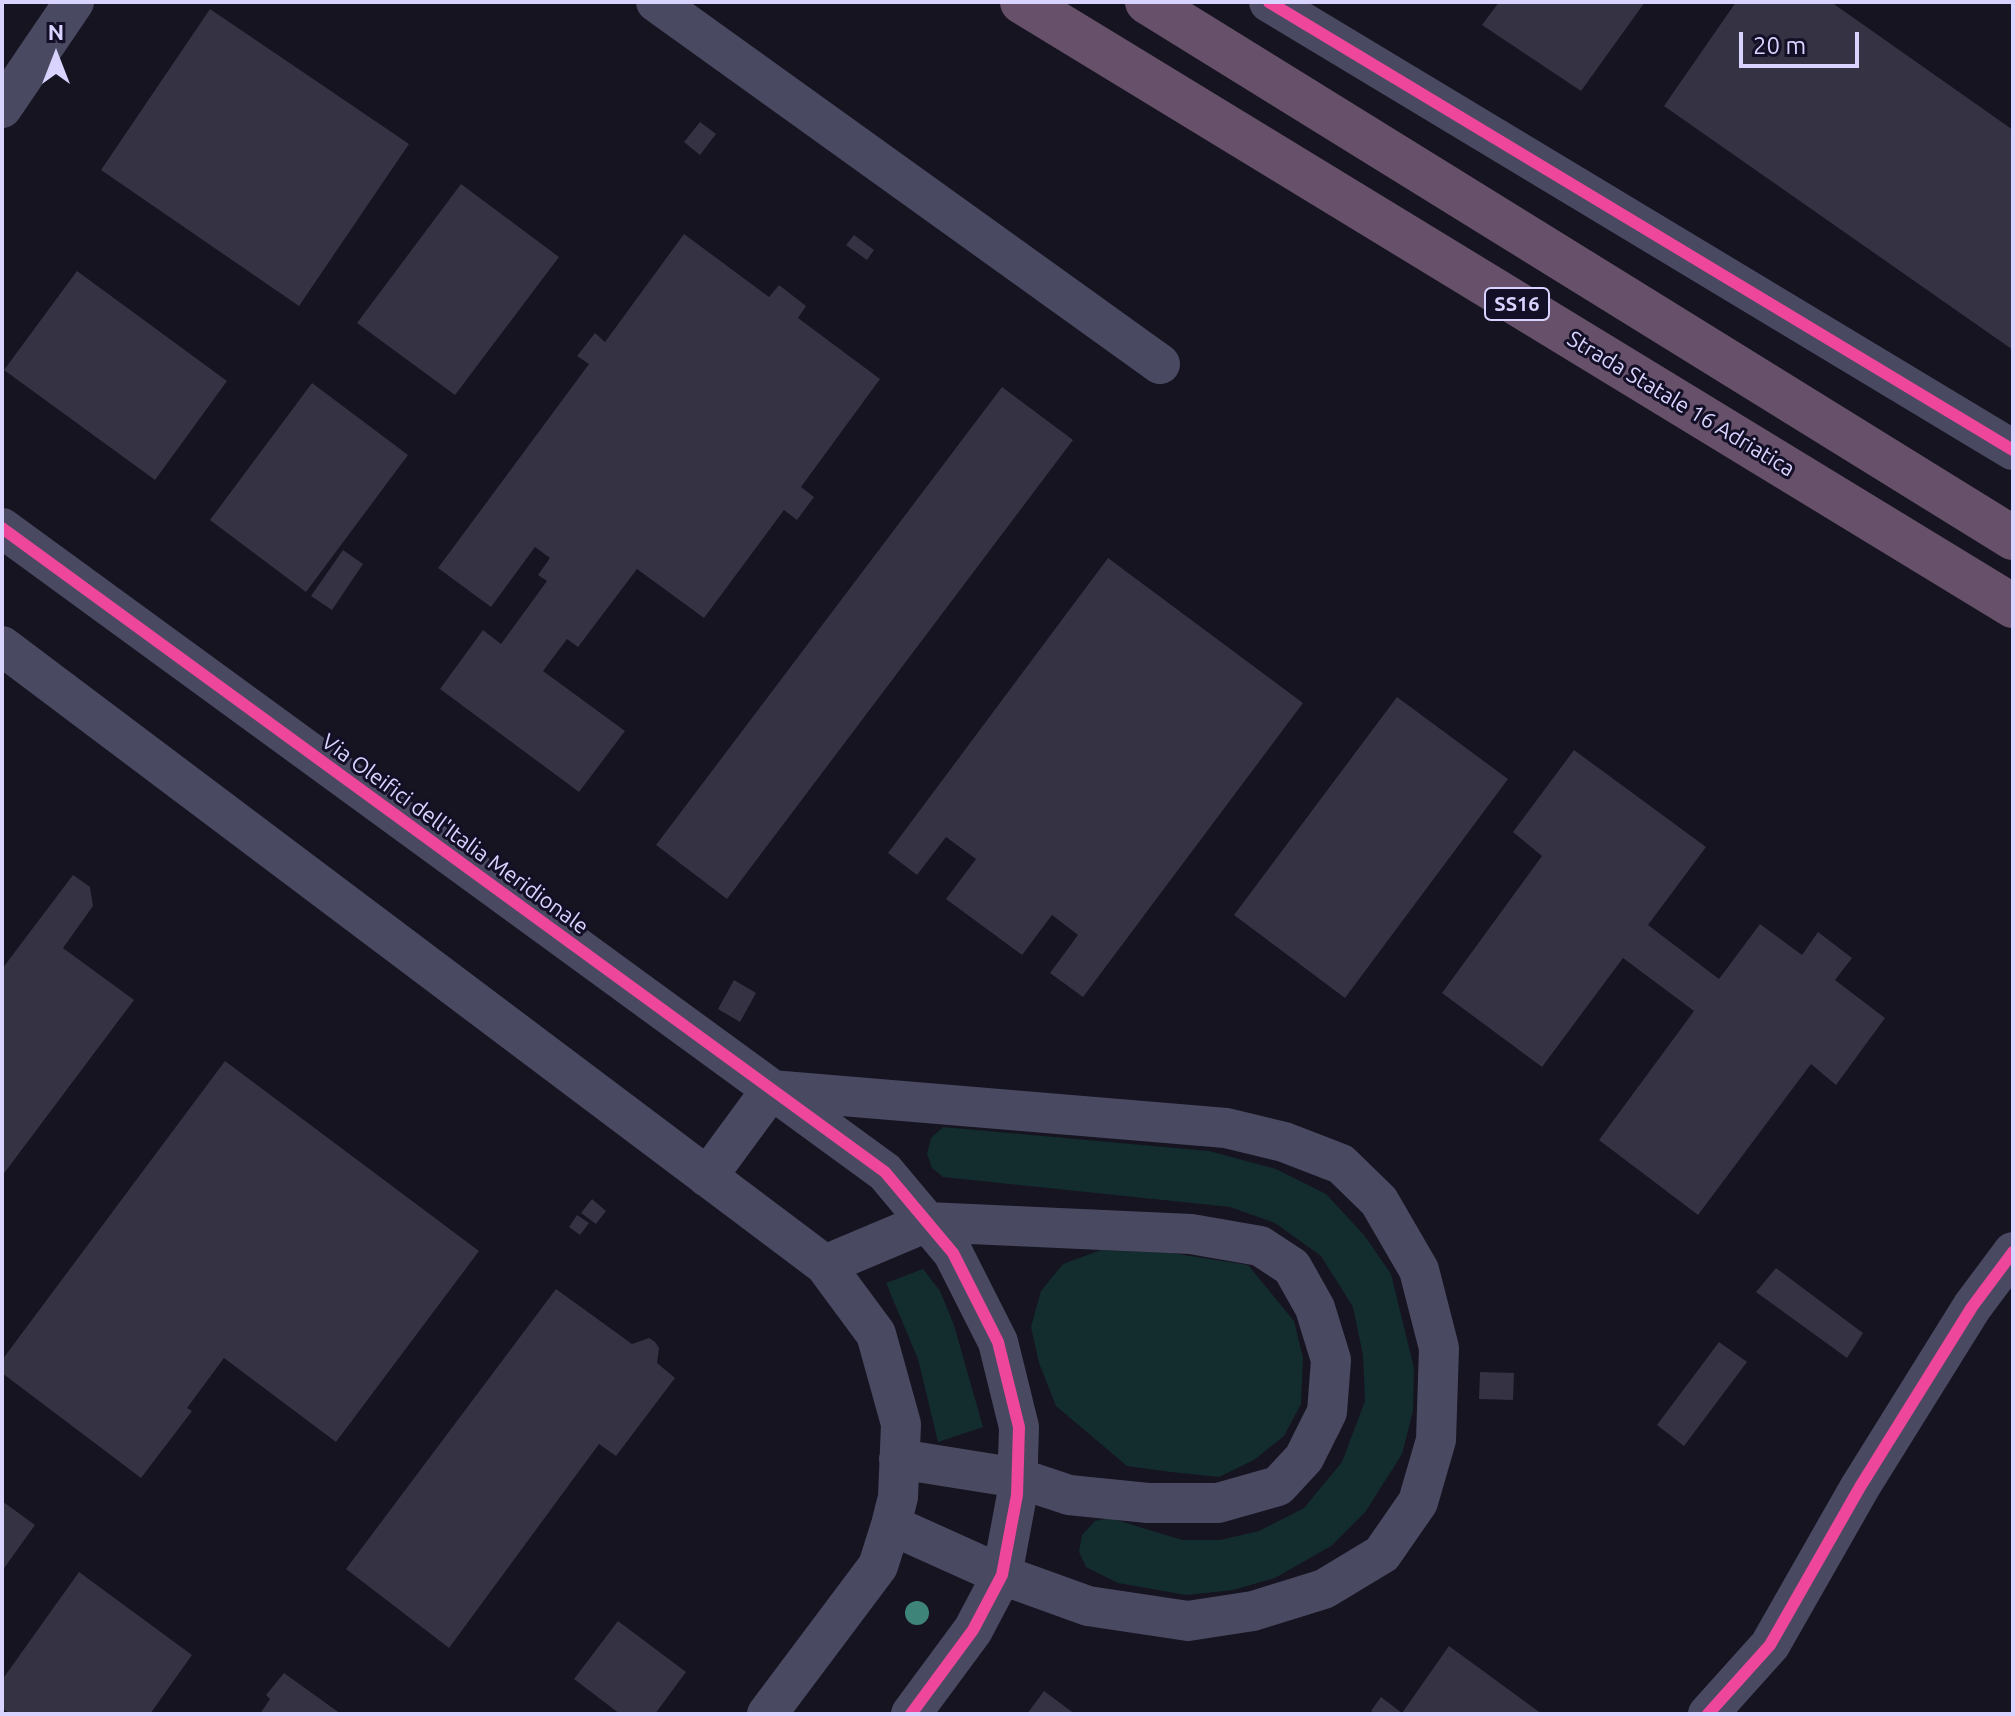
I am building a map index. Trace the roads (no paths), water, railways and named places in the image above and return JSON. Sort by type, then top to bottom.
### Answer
[{"type":"highway","name":"Strada Statale 16 Adriatica","points":[[1022,2],[2013,606]]},
{"type":"highway","name":"SS16","points":[[1147,2],[2013,538]]},
{"type":"street","points":[[2,108],[74,2]]},
{"type":"street","points":[[656,2],[1160,364]]},
{"type":"street","points":[[1269,2],[2013,450]]},
{"type":"street","name":"Via Oleifici dell'Italia Meridionale","points":[[2,528],[885,1172],[953,1253],[998,1342],[1019,1427],[1018,1478],[1002,1575],[973,1630],[911,1714]]},
{"type":"street","points":[[2,646],[825,1265],[876,1334],[901,1424],[898,1497],[891,1525],[878,1566],[767,1714]]},
{"type":"street","points":[[707,1177],[771,1090],[1226,1128],[1284,1142],[1341,1164],[1379,1201],[1419,1270],[1439,1348],[1436,1440],[1418,1502],[1382,1554],[1324,1589],[1253,1611],[1188,1621],[1088,1606],[1002,1575],[891,1525]]},
{"type":"street","points":[[825,1265],[927,1222],[1191,1234],[1260,1246],[1292,1267],[1315,1308],[1331,1360],[1327,1412],[1304,1458],[1278,1486],[1218,1503],[1148,1503],[1069,1495],[1018,1478],[899,1459]]},
{"type":"street","points":[[1708,1714],[1770,1645],[1868,1474],[1972,1307],[2013,1252]]}]
